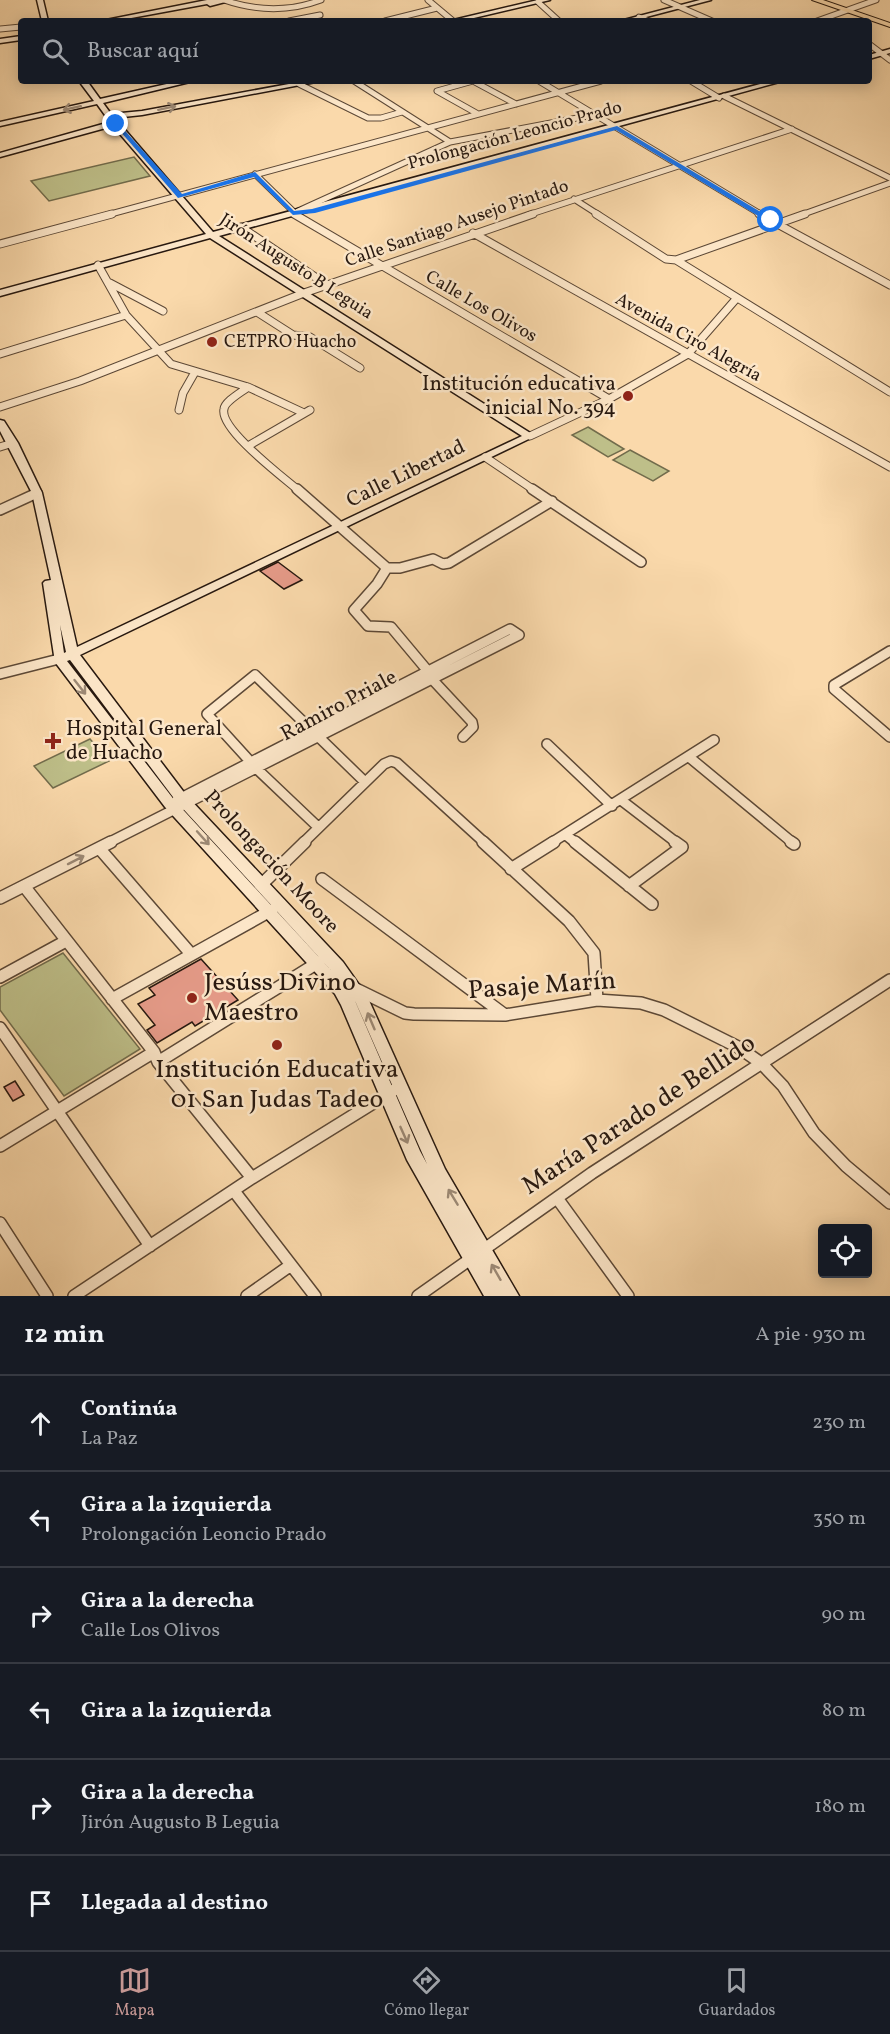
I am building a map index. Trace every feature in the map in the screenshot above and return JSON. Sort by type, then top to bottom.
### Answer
[{"type":"main road","points":[[816,0],[890,24]]},
{"type":"main road","points":[[828,0],[850,10]]},
{"type":"street","points":[[40,0],[44,18]]},
{"type":"street","points":[[120,18],[218,0]]},
{"type":"street","points":[[133,18],[227,0],[256,9],[273,9],[304,6],[321,0]]},
{"type":"street","points":[[428,0],[449,18]]},
{"type":"street","points":[[465,18],[547,0]]},
{"type":"street","points":[[664,0],[705,18]]},
{"type":"street","points":[[635,18],[708,0]]},
{"type":"street","points":[[828,18],[876,0]]},
{"type":"street","points":[[532,2],[555,18]]},
{"type":"street","points":[[397,18],[437,8]]},
{"type":"street","points":[[304,18],[320,15]]},
{"type":"street","points":[[0,29],[18,27]]},
{"type":"street","points":[[0,42],[18,39]]},
{"type":"street","points":[[872,46],[887,54]]},
{"type":"street","points":[[872,57],[887,54]]},
{"type":"street","name":"Jirón Augusto B Leguia","points":[[85,84],[112,120],[212,235],[530,436]]},
{"type":"street","points":[[0,124],[177,84]]},
{"type":"street","points":[[0,150],[142,113],[299,84],[368,118],[381,118],[402,112]]},
{"type":"street","points":[[359,84],[450,142]]},
{"type":"street","points":[[460,84],[438,89],[439,93],[478,114]]},
{"type":"street","points":[[479,84],[516,104]]},
{"type":"street","points":[[543,84],[777,224],[890,285]]},
{"type":"street","points":[[0,244],[589,84]]},
{"type":"street","points":[[697,84],[890,178]]},
{"type":"street","name":"Prolongación Leoncio Prado","points":[[0,293],[293,213],[312,211],[769,84]]},
{"type":"street","name":"Prolongación Leoncio Prado","points":[[724,97],[778,84]]},
{"type":"street","name":"Prolongación Leoncio Prado","points":[[293,213],[450,142],[593,115]]},
{"type":"street","points":[[0,155],[112,120]]},
{"type":"street","name":"Calle Santiago Ausejo Pintado","points":[[0,407],[161,351],[304,293],[473,233],[792,129]]},
{"type":"street","points":[[881,173],[890,166]]},
{"type":"street","name":"Calle Los Olivos","points":[[255,174],[293,213],[609,399]]},
{"type":"street","points":[[574,199],[666,259],[676,260],[890,183]]},
{"type":"street","points":[[241,227],[327,285]]},
{"type":"street","name":"Avenida Ciro Alegría","points":[[473,233],[890,467]]},
{"type":"street","points":[[676,260],[890,392]]},
{"type":"street","points":[[98,265],[126,315],[171,364],[248,387],[307,412],[248,446]]},
{"type":"street","points":[[108,282],[163,311]]},
{"type":"street","name":"Calle Libertad","points":[[66,657],[609,399],[688,354],[736,299]]},
{"type":"street","points":[[256,312],[293,335],[310,337],[360,369]]},
{"type":"street","points":[[0,354],[126,315]]},
{"type":"street","points":[[178,410],[183,393],[195,372]]},
{"type":"street","points":[[248,387],[225,405],[223,410],[228,423],[248,446],[339,529],[387,568],[400,568],[433,559],[443,564],[449,563],[552,501]]},
{"type":"street","points":[[0,423],[5,442],[34,494],[66,657],[0,674]]},
{"type":"street","points":[[485,457],[641,562]]},
{"type":"street","points":[[0,510],[34,494]]},
{"type":"street","points":[[387,568],[377,584],[354,610],[368,626],[391,627],[472,722],[473,727],[463,737]]},
{"type":"street","name":"Ramiro Priale","points":[[0,898],[514,632]]},
{"type":"street","points":[[890,651],[844,677],[834,685],[834,689],[890,736]]},
{"type":"street","name":"Prolongación Moore","points":[[66,657],[179,804],[347,989],[392,1090],[413,1155],[477,1252],[510,1296]]},
{"type":"street","points":[[318,827],[255,766],[207,714],[255,675],[364,782]]},
{"type":"street","points":[[511,869],[714,740]]},
{"type":"street","points":[[547,744],[617,803],[682,847],[629,886]]},
{"type":"street","points":[[689,757],[794,844]]},
{"type":"street","points":[[262,884],[384,764],[391,761],[398,762],[588,942],[594,952],[597,1000]]},
{"type":"street","name":"Prolongación Moore","points":[[179,804],[262,884],[275,908]]},
{"type":"street","points":[[566,835],[652,904]]},
{"type":"street","points":[[99,848],[191,954]]},
{"type":"street","points":[[322,879],[504,1015]]},
{"type":"street","points":[[24,886],[252,1178]]},
{"type":"street","points":[[112,999],[275,908]]},
{"type":"street","points":[[0,977],[66,941]]},
{"type":"street","points":[[0,1146],[322,960]]},
{"type":"street","name":"María Parado de Bellido","points":[[418,1296],[477,1252],[557,1198],[890,980]]},
{"type":"street","name":"Pasaje Marín","points":[[347,989],[405,1013],[504,1015],[597,1000],[641,1003],[664,1010],[738,1047],[760,1063],[783,1086],[814,1133],[846,1166],[890,1203]]},
{"type":"street","points":[[0,1028],[150,1246]]},
{"type":"street","points":[[74,1296],[252,1178],[392,1090]]},
{"type":"street","points":[[234,1191],[315,1296]]},
{"type":"street","points":[[557,1198],[628,1296]]},
{"type":"street","points":[[0,1223],[5,1242],[47,1296]]},
{"type":"street","name":"Prolongación Moore","points":[[477,1252],[493,1296]]},
{"type":"street","points":[[247,1296],[291,1264]]},
{"type":"green space","points":[[134,157],[150,176],[49,201],[31,181]]},
{"type":"green space","points":[[588,427],[624,449],[608,457],[572,435]]},
{"type":"green space","points":[[630,450],[669,471],[653,481],[613,460]]},
{"type":"green space","points":[[90,739],[109,761],[53,788],[34,766]]},
{"type":"green space","points":[[63,953],[140,1049],[64,1096],[0,1010],[0,987]]},
{"type":"building","points":[[278,562],[302,580],[284,589],[260,571]]},
{"type":"building","name":"Jesúss Divino Maestro","points":[[201,959],[238,1000],[195,1026],[192,1022],[157,1043],[147,1030],[155,1025],[138,1004],[155,995],[149,988]]},
{"type":"building","points":[[15,1081],[24,1095],[13,1101],[4,1087]]},
{"type":"place","name":"CETPRO Huacho","points":[[212,342]]},
{"type":"place","name":"Institución educativa inicial No. 394","points":[[628,396]]},
{"type":"place","name":"Hospital General de Huacho","points":[[53,741]]},
{"type":"place","name":"Jesúss Divino Maestro","points":[[192,998]]},
{"type":"place","name":"Institución Educativa 01 San Judas Tadeo","points":[[277,1045]]},
{"type":"route","points":[[116,124],[180,196],[255,174],[293,213],[312,211],[617,128],[771,220]]}]
